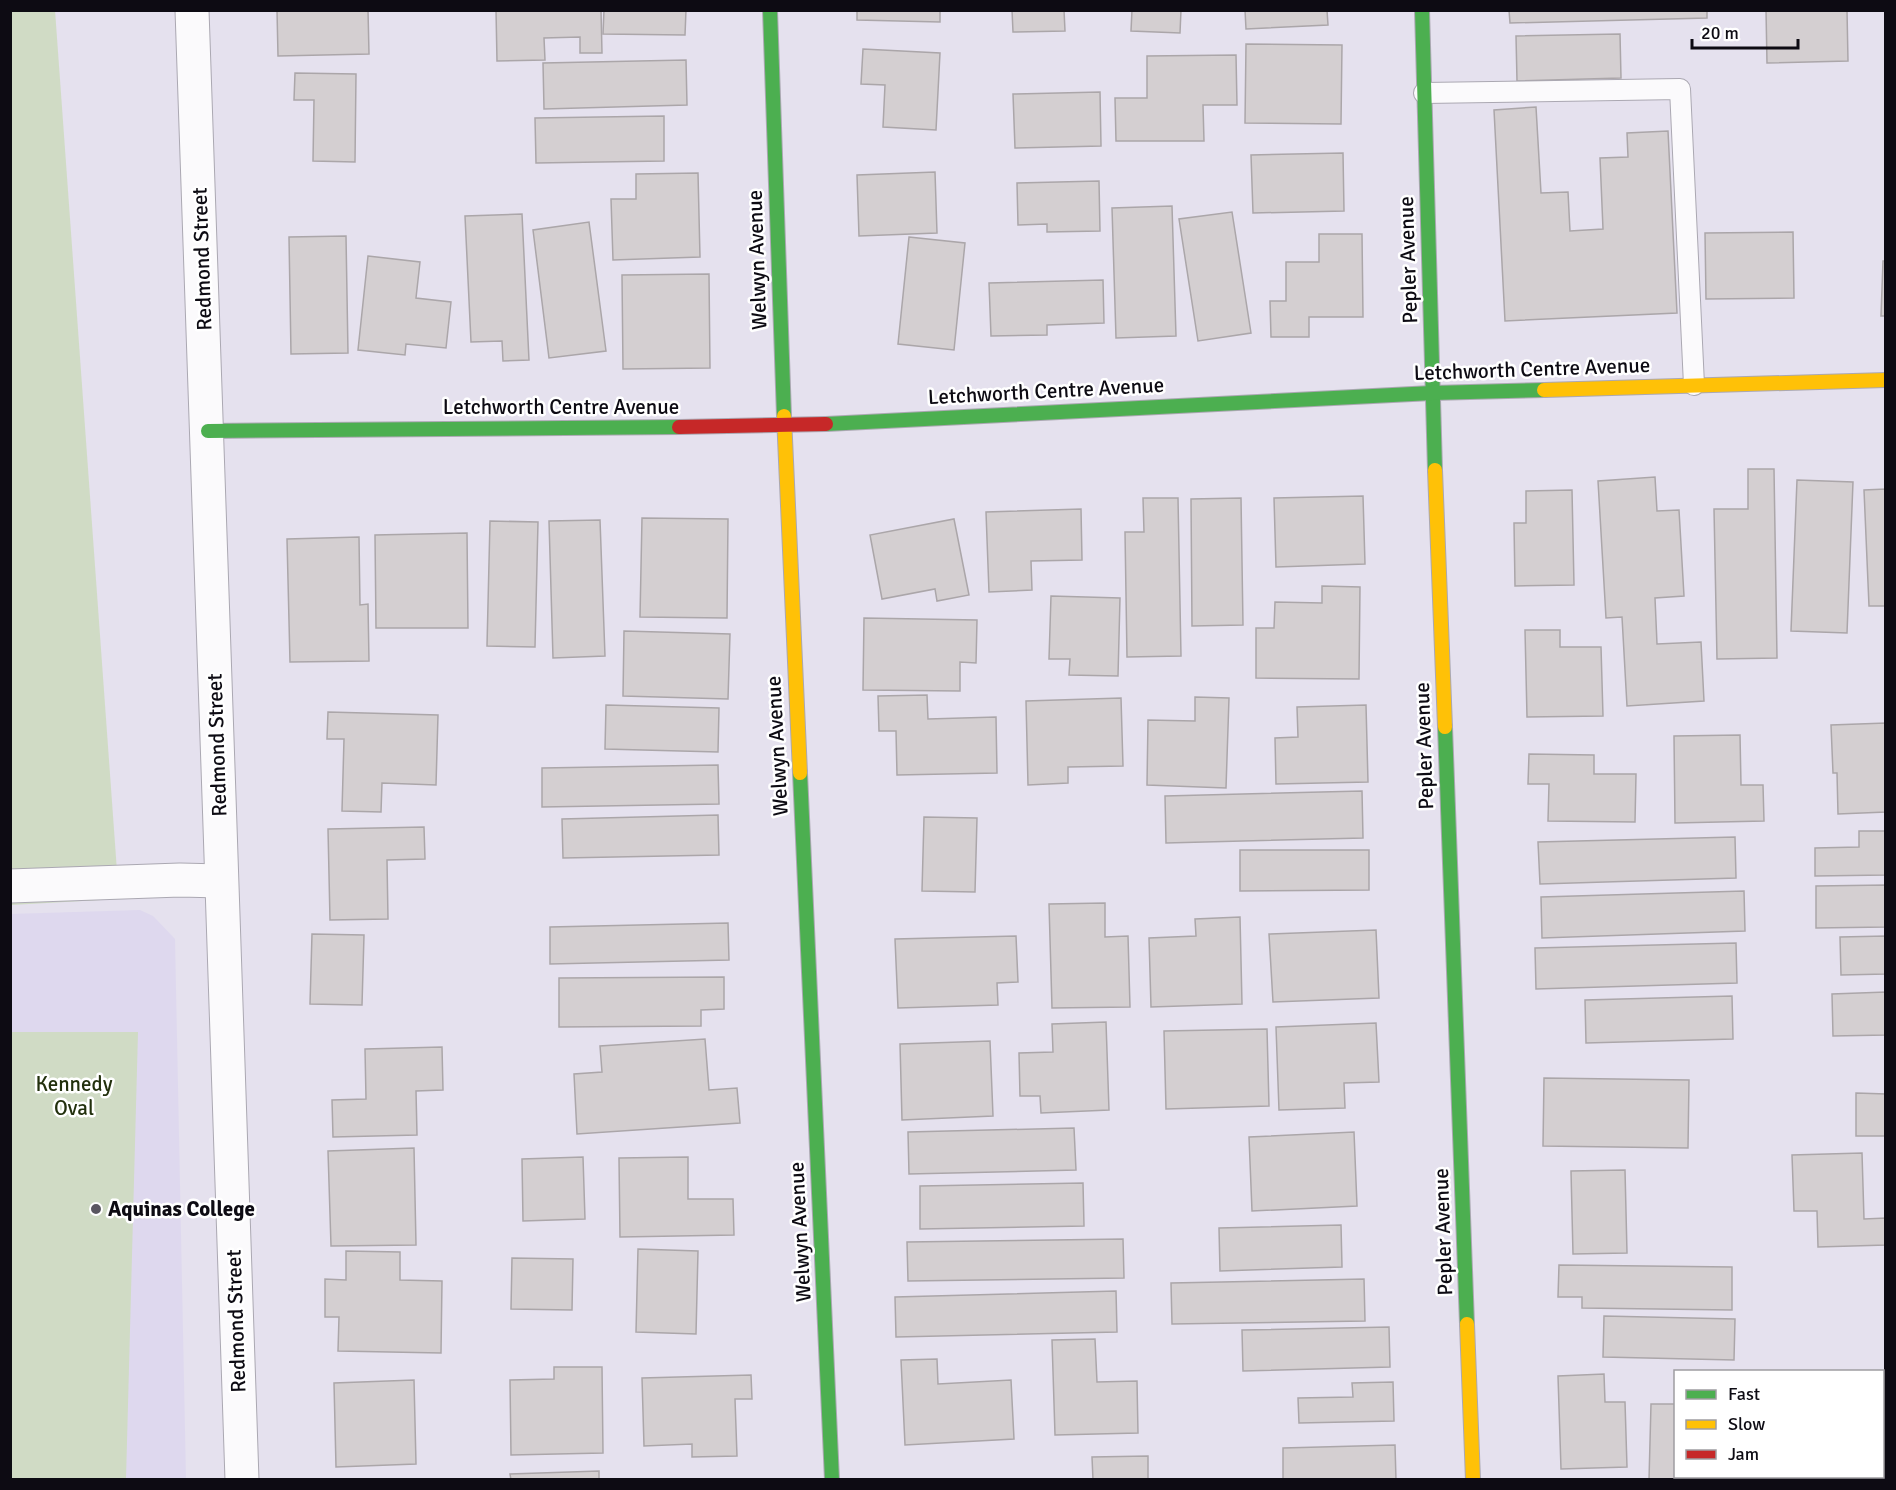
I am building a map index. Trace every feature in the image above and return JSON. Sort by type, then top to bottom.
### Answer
[{"type":"street","name":"Redmond Street","points":[[192,10],[242,1479]]},
{"type":"street","name":"Welwyn Avenue","points":[[770,10],[783,426],[832,1479]]},
{"type":"street","name":"Pepler Avenue","points":[[1422,10],[1432,393],[1473,1479]]},
{"type":"street","name":"Letchworth Centre Avenue","points":[[208,431],[783,426],[1432,393],[1886,380]]},
{"type":"street","points":[[10,886],[180,880],[221,881]]},
{"type":"lane","points":[[1424,93],[1680,89],[1694,385]]},
{"type":"shaded area","name":"Aquinas College","points":[[140,910],[153,916],[175,939],[186,1479],[11,1479],[10,914]]},
{"type":"green space","points":[[55,10],[119,899],[11,905],[11,11]]},
{"type":"green space","name":"Kennedy Oval","points":[[11,1032],[138,1032],[126,1479],[11,1479]]},
{"type":"building","points":[[277,10],[368,10],[369,54],[278,56]]},
{"type":"building","points":[[496,10],[601,10],[602,53],[580,53],[580,37],[544,38],[545,60],[497,61]]},
{"type":"building","points":[[604,10],[686,10],[685,35],[603,34]]},
{"type":"building","points":[[857,10],[940,10],[940,22],[857,20]]},
{"type":"building","points":[[1012,10],[1064,10],[1065,31],[1013,32]]},
{"type":"building","points":[[1132,10],[1181,10],[1180,33],[1131,31]]},
{"type":"building","points":[[1245,10],[1327,10],[1328,25],[1246,29]]},
{"type":"building","points":[[1509,10],[1707,10],[1707,18],[1510,23]]},
{"type":"building","points":[[1766,10],[1847,10],[1848,61],[1767,63]]},
{"type":"building","points":[[1620,34],[1621,78],[1517,81],[1516,36]]},
{"type":"building","points":[[1246,44],[1342,45],[1341,124],[1245,123]]},
{"type":"building","points":[[863,49],[940,53],[936,130],[883,127],[885,85],[861,84]]},
{"type":"building","points":[[1236,55],[1237,105],[1203,105],[1204,141],[1116,141],[1115,98],[1147,98],[1147,56]]},
{"type":"building","points":[[686,60],[687,105],[544,109],[543,63]]},
{"type":"building","points":[[295,73],[356,74],[355,162],[313,161],[314,100],[294,100]]},
{"type":"building","points":[[1100,92],[1101,146],[1015,148],[1013,94]]},
{"type":"building","points":[[1536,107],[1541,193],[1568,192],[1570,231],[1603,229],[1600,158],[1628,157],[1627,133],[1668,131],[1677,313],[1505,321],[1494,110]]},
{"type":"building","points":[[664,116],[664,161],[536,163],[535,118]]},
{"type":"building","points":[[1343,153],[1344,211],[1253,213],[1251,155]]},
{"type":"building","points":[[935,172],[937,233],[859,236],[857,175]]},
{"type":"building","points":[[698,173],[700,257],[613,260],[611,199],[636,199],[636,174]]},
{"type":"building","points":[[1099,181],[1100,231],[1047,232],[1047,224],[1018,225],[1017,183]]},
{"type":"building","points":[[1172,206],[1176,336],[1116,338],[1112,208]]},
{"type":"building","points":[[1232,212],[1251,333],[1198,341],[1179,219]]},
{"type":"building","points":[[522,214],[529,360],[503,361],[502,341],[471,342],[465,216]]},
{"type":"building","points":[[589,222],[606,351],[549,358],[533,230]]},
{"type":"building","points":[[1793,232],[1794,298],[1706,299],[1705,233]]},
{"type":"building","points":[[1319,234],[1362,234],[1363,317],[1309,317],[1309,337],[1271,337],[1270,301],[1286,301],[1286,262],[1319,262]]},
{"type":"building","points":[[346,236],[348,353],[291,354],[289,237]]},
{"type":"building","points":[[909,237],[965,243],[954,350],[898,344]]},
{"type":"building","points":[[368,256],[420,262],[416,298],[451,302],[446,348],[406,344],[405,355],[358,350]]},
{"type":"building","points":[[1883,261],[1886,261],[1886,316],[1881,316]]},
{"type":"building","points":[[709,274],[710,368],[623,369],[622,275]]},
{"type":"building","points":[[1103,280],[1104,323],[1047,325],[1047,335],[991,336],[989,283]]},
{"type":"building","points":[[1748,469],[1774,469],[1777,658],[1717,659],[1714,509],[1748,509]]},
{"type":"building","points":[[1655,477],[1657,511],[1679,510],[1684,596],[1655,598],[1657,644],[1701,642],[1704,701],[1627,706],[1622,617],[1606,618],[1598,481]]},
{"type":"building","points":[[1797,480],[1853,482],[1847,633],[1791,631]]},
{"type":"building","points":[[1886,489],[1886,606],[1869,606],[1864,490]]},
{"type":"building","points":[[1572,490],[1574,585],[1515,586],[1514,523],[1526,523],[1526,491]]},
{"type":"building","points":[[1363,496],[1365,564],[1276,567],[1274,498]]},
{"type":"building","points":[[1143,498],[1178,498],[1181,656],[1127,657],[1125,532],[1144,532]]},
{"type":"building","points":[[1241,498],[1243,625],[1192,626],[1191,499]]},
{"type":"building","points":[[1081,509],[1082,560],[1031,561],[1032,590],[989,592],[986,512]]},
{"type":"building","points":[[642,518],[728,519],[727,618],[640,617]]},
{"type":"building","points":[[954,519],[969,595],[937,601],[935,589],[882,599],[870,535]]},
{"type":"building","points":[[600,520],[605,656],[553,658],[549,521]]},
{"type":"building","points":[[490,521],[538,522],[535,647],[487,646]]},
{"type":"building","points":[[467,533],[468,628],[376,628],[375,535]]},
{"type":"building","points":[[359,537],[360,605],[368,604],[369,661],[290,662],[287,539]]},
{"type":"building","points":[[1322,586],[1360,587],[1359,679],[1256,678],[1256,628],[1274,628],[1275,602],[1322,603]]},
{"type":"building","points":[[1051,596],[1120,598],[1118,676],[1069,675],[1070,659],[1049,659]]},
{"type":"building","points":[[864,618],[977,620],[976,663],[960,662],[960,691],[863,690]]},
{"type":"building","points":[[1525,630],[1560,630],[1560,647],[1601,647],[1603,716],[1527,717]]},
{"type":"building","points":[[624,631],[730,634],[728,699],[623,696]]},
{"type":"building","points":[[927,695],[928,719],[996,717],[997,773],[897,775],[896,731],[879,731],[878,696]]},
{"type":"building","points":[[1195,697],[1229,698],[1226,788],[1147,785],[1148,720],[1195,721]]},
{"type":"building","points":[[1121,698],[1123,766],[1068,767],[1068,783],[1028,785],[1026,701]]},
{"type":"building","points":[[606,705],[719,708],[718,752],[605,749]]},
{"type":"building","points":[[1366,705],[1368,782],[1276,784],[1275,738],[1298,737],[1297,707]]},
{"type":"building","points":[[328,712],[438,715],[436,785],[382,783],[381,812],[342,811],[344,739],[327,739]]},
{"type":"building","points":[[1886,723],[1886,812],[1838,814],[1837,773],[1833,773],[1831,725]]},
{"type":"building","points":[[1740,735],[1741,785],[1763,785],[1764,821],[1675,823],[1674,736]]},
{"type":"building","points":[[1529,754],[1594,755],[1594,774],[1636,774],[1635,822],[1548,821],[1549,784],[1528,784]]},
{"type":"building","points":[[718,765],[719,804],[542,807],[542,768]]},
{"type":"building","points":[[1362,791],[1363,838],[1166,843],[1165,796]]},
{"type":"building","points":[[718,815],[719,855],[563,858],[562,819]]},
{"type":"building","points":[[924,817],[977,818],[975,892],[922,891]]},
{"type":"building","points":[[424,827],[425,859],[387,860],[388,919],[330,920],[328,829]]},
{"type":"building","points":[[1859,831],[1886,831],[1886,875],[1815,876],[1815,848],[1859,847]]},
{"type":"building","points":[[1735,837],[1736,878],[1540,884],[1538,842]]},
{"type":"building","points":[[1240,850],[1369,850],[1369,890],[1240,891]]},
{"type":"building","points":[[1886,885],[1886,927],[1816,928],[1816,886]]},
{"type":"building","points":[[1744,891],[1745,931],[1542,938],[1541,897]]},
{"type":"building","points":[[1105,903],[1105,937],[1128,936],[1130,1007],[1052,1008],[1049,904]]},
{"type":"building","points":[[1240,917],[1242,1004],[1151,1007],[1149,938],[1196,936],[1195,919]]},
{"type":"building","points":[[728,923],[729,960],[550,964],[550,927]]},
{"type":"building","points":[[1376,930],[1379,998],[1273,1002],[1269,934]]},
{"type":"building","points":[[312,934],[364,935],[362,1005],[310,1004]]},
{"type":"building","points":[[1016,936],[1018,982],[997,983],[998,1005],[898,1008],[895,939]]},
{"type":"building","points":[[1886,936],[1886,974],[1841,975],[1840,937]]},
{"type":"building","points":[[1736,943],[1737,983],[1536,989],[1535,948]]},
{"type":"building","points":[[724,977],[724,1009],[701,1010],[701,1026],[559,1027],[559,978]]},
{"type":"building","points":[[1886,992],[1886,1035],[1833,1036],[1832,994]]},
{"type":"building","points":[[1732,996],[1733,1039],[1586,1043],[1585,1000]]},
{"type":"building","points":[[1106,1022],[1109,1110],[1041,1113],[1040,1096],[1020,1096],[1019,1053],[1053,1052],[1052,1024]]},
{"type":"building","points":[[1376,1023],[1379,1082],[1344,1083],[1345,1108],[1279,1110],[1276,1027]]},
{"type":"building","points":[[1267,1029],[1269,1106],[1166,1109],[1164,1031]]},
{"type":"building","points":[[705,1039],[709,1090],[737,1088],[740,1123],[577,1134],[574,1074],[602,1072],[600,1046]]},
{"type":"building","points":[[990,1041],[993,1116],[902,1120],[900,1044]]},
{"type":"building","points":[[442,1047],[443,1090],[416,1091],[417,1135],[333,1137],[332,1100],[366,1099],[365,1049]]},
{"type":"building","points":[[1544,1078],[1689,1080],[1688,1148],[1543,1146]]},
{"type":"building","points":[[1856,1093],[1886,1094],[1886,1136],[1856,1136]]},
{"type":"building","points":[[1074,1128],[1076,1170],[909,1174],[908,1132]]},
{"type":"building","points":[[1354,1132],[1357,1206],[1252,1211],[1249,1137]]},
{"type":"building","points":[[414,1148],[416,1245],[331,1246],[328,1151]]},
{"type":"building","points":[[1862,1153],[1864,1219],[1886,1218],[1886,1245],[1818,1247],[1817,1211],[1794,1211],[1792,1155]]},
{"type":"building","points":[[583,1157],[585,1219],[523,1221],[522,1159]]},
{"type":"building","points":[[688,1157],[688,1199],[733,1199],[734,1235],[620,1237],[619,1158]]},
{"type":"building","points":[[1625,1170],[1627,1253],[1573,1254],[1571,1171]]},
{"type":"building","points":[[1083,1183],[1084,1226],[920,1229],[920,1186]]},
{"type":"building","points":[[1341,1225],[1342,1267],[1220,1271],[1219,1228]]},
{"type":"building","points":[[1123,1239],[1124,1278],[908,1281],[907,1242]]},
{"type":"building","points":[[638,1249],[698,1251],[696,1334],[636,1332]]},
{"type":"building","points":[[346,1251],[400,1252],[400,1280],[442,1281],[441,1353],[338,1351],[339,1317],[325,1317],[325,1279],[346,1280]]},
{"type":"building","points":[[512,1258],[573,1259],[572,1310],[511,1309]]},
{"type":"building","points":[[1559,1265],[1732,1267],[1732,1310],[1582,1308],[1582,1297],[1558,1297]]},
{"type":"building","points":[[1364,1279],[1365,1321],[1172,1324],[1171,1283]]},
{"type":"building","points":[[1116,1291],[1117,1332],[896,1337],[895,1297]]},
{"type":"building","points":[[1604,1316],[1735,1319],[1734,1360],[1603,1357]]},
{"type":"building","points":[[1389,1327],[1390,1367],[1243,1371],[1242,1330]]},
{"type":"building","points":[[1095,1339],[1097,1382],[1137,1381],[1138,1433],[1055,1435],[1052,1340]]},
{"type":"building","points":[[937,1359],[938,1384],[1011,1380],[1014,1439],[905,1445],[901,1360]]},
{"type":"building","points":[[554,1367],[602,1367],[603,1453],[511,1455],[510,1380],[554,1379]]},
{"type":"building","points":[[1604,1374],[1605,1402],[1625,1402],[1627,1467],[1561,1469],[1558,1376]]},
{"type":"building","points":[[751,1375],[752,1399],[735,1399],[737,1456],[692,1457],[692,1444],[644,1446],[642,1378]]},
{"type":"building","points":[[414,1380],[416,1464],[336,1467],[334,1383]]},
{"type":"building","points":[[1393,1382],[1394,1421],[1299,1423],[1298,1398],[1353,1397],[1352,1383]]},
{"type":"building","points":[[1651,1404],[1674,1404],[1674,1478],[1689,1478],[1689,1480],[1649,1480]]},
{"type":"building","points":[[1884,1444],[1886,1444],[1886,1480],[1854,1480],[1854,1478],[1884,1478]]},
{"type":"building","points":[[1395,1445],[1396,1480],[1283,1480],[1283,1448]]},
{"type":"building","points":[[1148,1456],[1148,1480],[1093,1480],[1092,1457]]},
{"type":"building","points":[[599,1471],[599,1480],[511,1480],[510,1474]]},
{"type":"building","points":[[1698,1478],[1743,1478],[1743,1480],[1698,1480]]},
{"type":"traffic: fast","points":[[770,10],[784,416]]},
{"type":"traffic: fast","points":[[1422,10],[1435,470]]},
{"type":"traffic: fast","points":[[826,424],[1432,393],[1544,390]]},
{"type":"traffic: fast","points":[[208,431],[679,427]]},
{"type":"traffic: fast","points":[[1445,727],[1467,1324]]},
{"type":"traffic: fast","points":[[800,773],[832,1480]]},
{"type":"traffic: slow","points":[[1544,390],[1886,380]]},
{"type":"traffic: slow","points":[[784,416],[800,773]]},
{"type":"traffic: slow","points":[[1435,470],[1445,727]]},
{"type":"traffic: slow","points":[[1467,1324],[1473,1480]]},
{"type":"traffic: jam","points":[[679,427],[826,424]]},
{"type":"place","name":"Aquinas College","points":[[96,1209]]}]
